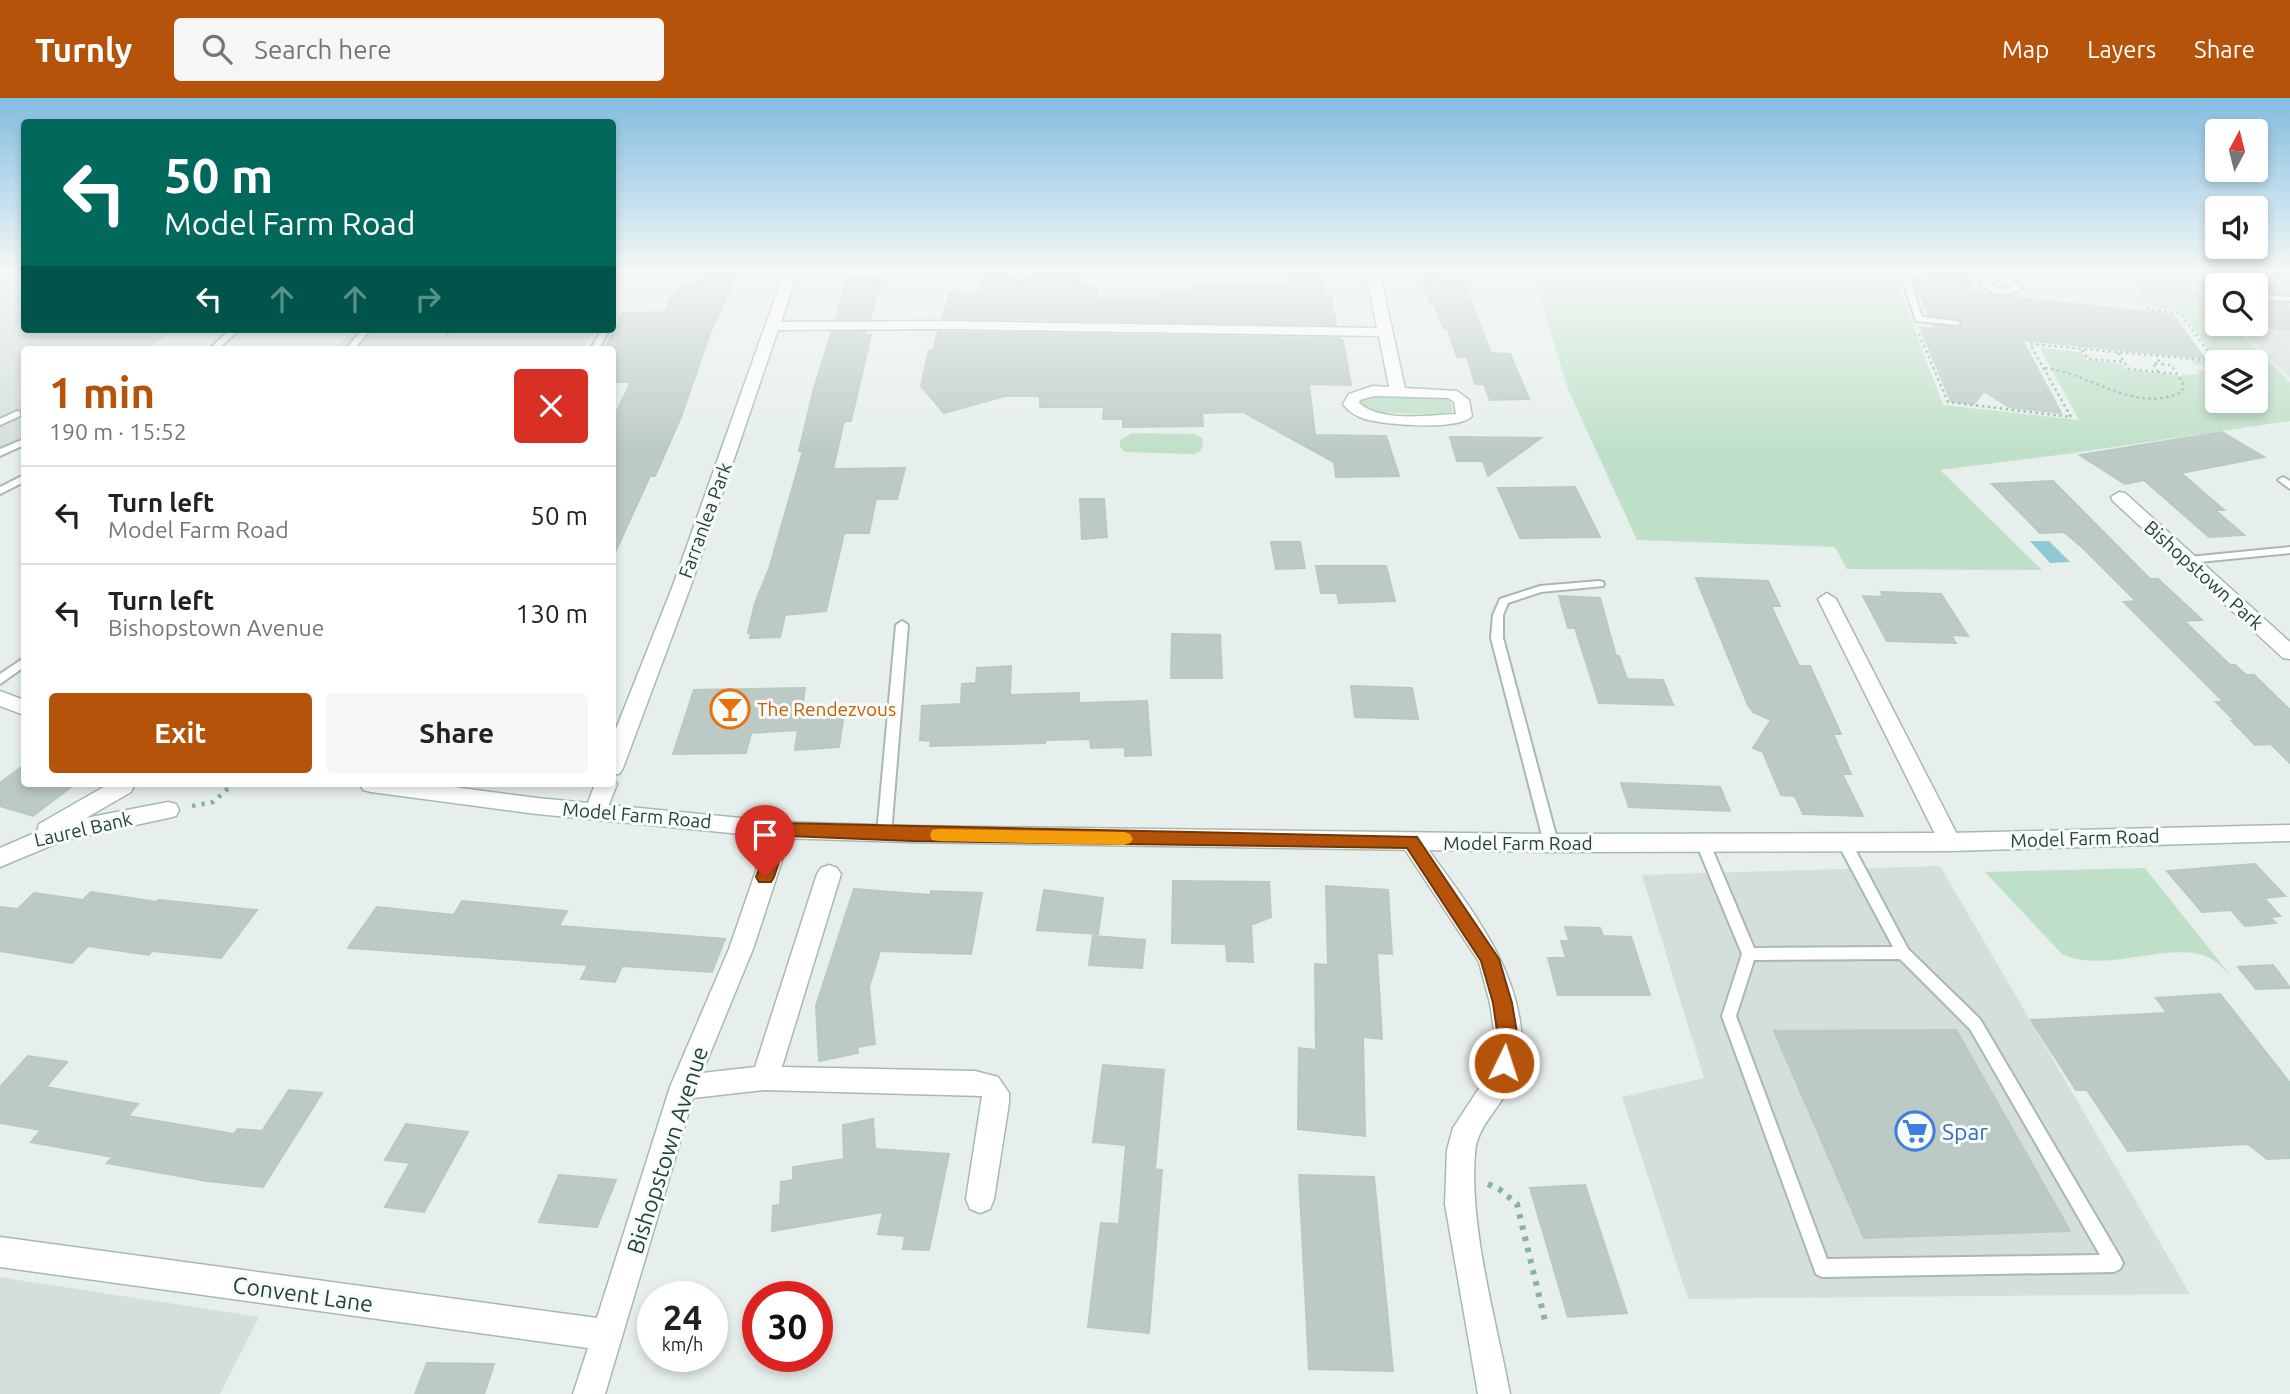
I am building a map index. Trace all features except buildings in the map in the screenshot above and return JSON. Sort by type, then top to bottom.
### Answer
[{"type":"street","name":"Farranlea Park","points":[[616,758],[673,611],[770,330]]},
{"type":"street","points":[[1289,330],[1385,332],[1398,392]]},
{"type":"street","points":[[1398,392],[1452,394],[1461,400],[1464,416],[1459,419],[1367,416],[1356,411],[1351,404],[1354,397],[1363,393],[1398,392]]},
{"type":"street","name":"Bishopstown Park","points":[[2119,497],[2290,653]]},
{"type":"street","points":[[1827,599],[1950,842]]},
{"type":"street","points":[[0,698],[21,707]]},
{"type":"street","points":[[24,843],[121,787]]},
{"type":"street","name":"Model Farm Road","points":[[394,787],[537,806],[781,830],[884,834],[1411,842],[1703,843],[1950,842],[2290,833]]},
{"type":"street","points":[[596,811],[605,787]]},
{"type":"street","name":"Laurel Bank","points":[[0,858],[24,843],[169,810]]},
{"type":"street","name":"Bishopstown Avenue","points":[[589,1394],[683,1087],[741,948],[781,830]]},
{"type":"street","points":[[1411,842],[1490,959],[1509,1045],[1499,1081],[1467,1128],[1461,1150],[1459,1203],[1494,1394]]},
{"type":"street","points":[[765,1078],[828,874]]},
{"type":"street","points":[[683,1087],[765,1078],[989,1085],[996,1093],[996,1103],[979,1199]]},
{"type":"street","name":"Convent Lane","points":[[0,1252],[607,1335]]},
{"type":"lane","points":[[217,346],[231,333]]},
{"type":"lane","points":[[0,422],[18,414]]},
{"type":"lane","points":[[0,453],[21,443]]},
{"type":"lane","points":[[0,491],[21,480]]},
{"type":"lane","points":[[2189,560],[2290,550]]},
{"type":"lane","points":[[1551,843],[1497,638],[1498,615],[1504,601],[1521,593],[1599,584]]},
{"type":"lane","points":[[884,834],[902,625]]},
{"type":"lane","points":[[0,680],[21,664]]},
{"type":"lane","points":[[1703,843],[1749,954],[1729,1016],[1822,1268],[2114,1263],[1975,1024],[1903,953],[1844,842]]},
{"type":"lane","points":[[1749,954],[1903,953]]},
{"type":"path","points":[[1917,330],[1948,402],[2071,417],[2030,344],[2156,358],[2162,365]]},
{"type":"path","points":[[2156,358],[2156,355],[2215,361],[2193,330]]},
{"type":"path","points":[[2082,350],[2088,359],[2124,362]]},
{"type":"path","points":[[2099,352],[2105,360]]},
{"type":"path","points":[[2118,354],[2129,369],[2177,374]]},
{"type":"path","points":[[2044,368],[2070,372],[2135,397],[2158,400],[2174,398],[2182,393],[2183,383],[2172,366],[2152,363],[2158,372]]},
{"type":"path","points":[[169,810],[214,802],[230,787]]},
{"type":"path","points":[[1460,1178],[1481,1181],[1499,1189],[1517,1204],[1546,1325]]},
{"type":"shaded area","points":[[0,330],[21,330],[21,333],[169,333],[153,346],[21,346],[21,439],[0,449]]},
{"type":"shaded area","points":[[2268,330],[2290,330],[2290,378],[2268,357],[2268,350],[2261,350],[2246,336],[2268,336]]},
{"type":"shaded area","points":[[350,333],[593,333],[585,346],[338,346]]},
{"type":"shaded area","points":[[1940,866],[2190,1294],[1688,1299],[1622,1097],[1704,1078],[1642,875]]},
{"type":"shaded area","points":[[0,1277],[259,1317],[220,1394],[0,1394]]},
{"type":"green space","points":[[1550,330],[1915,330],[1943,405],[2079,420],[2040,348],[2081,352],[2086,360],[2122,364],[2126,370],[2182,376],[2200,375],[2197,370],[2205,371],[2205,413],[2268,413],[2268,361],[2290,382],[2290,421],[1940,470],[2042,570],[1847,569],[1835,547],[1637,540],[1568,389]]},
{"type":"green space","points":[[2195,330],[2205,330],[2205,336],[2242,336],[2257,350],[2209,350]]},
{"type":"green space","points":[[2190,360],[2205,361],[2205,370],[2202,365],[2193,364]]},
{"type":"green space","points":[[1363,398],[1441,398],[1450,401],[1453,411],[1447,414],[1376,413],[1359,404]]},
{"type":"green space","points":[[1132,433],[1195,434],[1202,438],[1203,446],[1199,452],[1193,454],[1125,452],[1120,447],[1120,440]]},
{"type":"green space","points":[[2145,868],[2231,976],[2210,958],[2194,953],[2176,952],[2098,961],[2062,954],[1985,872]]},
{"type":"water","points":[[2030,541],[2049,541],[2070,562],[2050,563]]},
{"type":"slow traffic","points":[[939,835],[1124,839]]},
{"type":"place","name":"The Rendezvous","points":[[730,709]]},
{"type":"place","name":"Spar","points":[[1915,1131]]},
{"type":"route","points":[[765,877],[781,830],[912,835],[1411,842],[1490,959],[1503,1003],[1509,1045],[1504,1063]]}]
